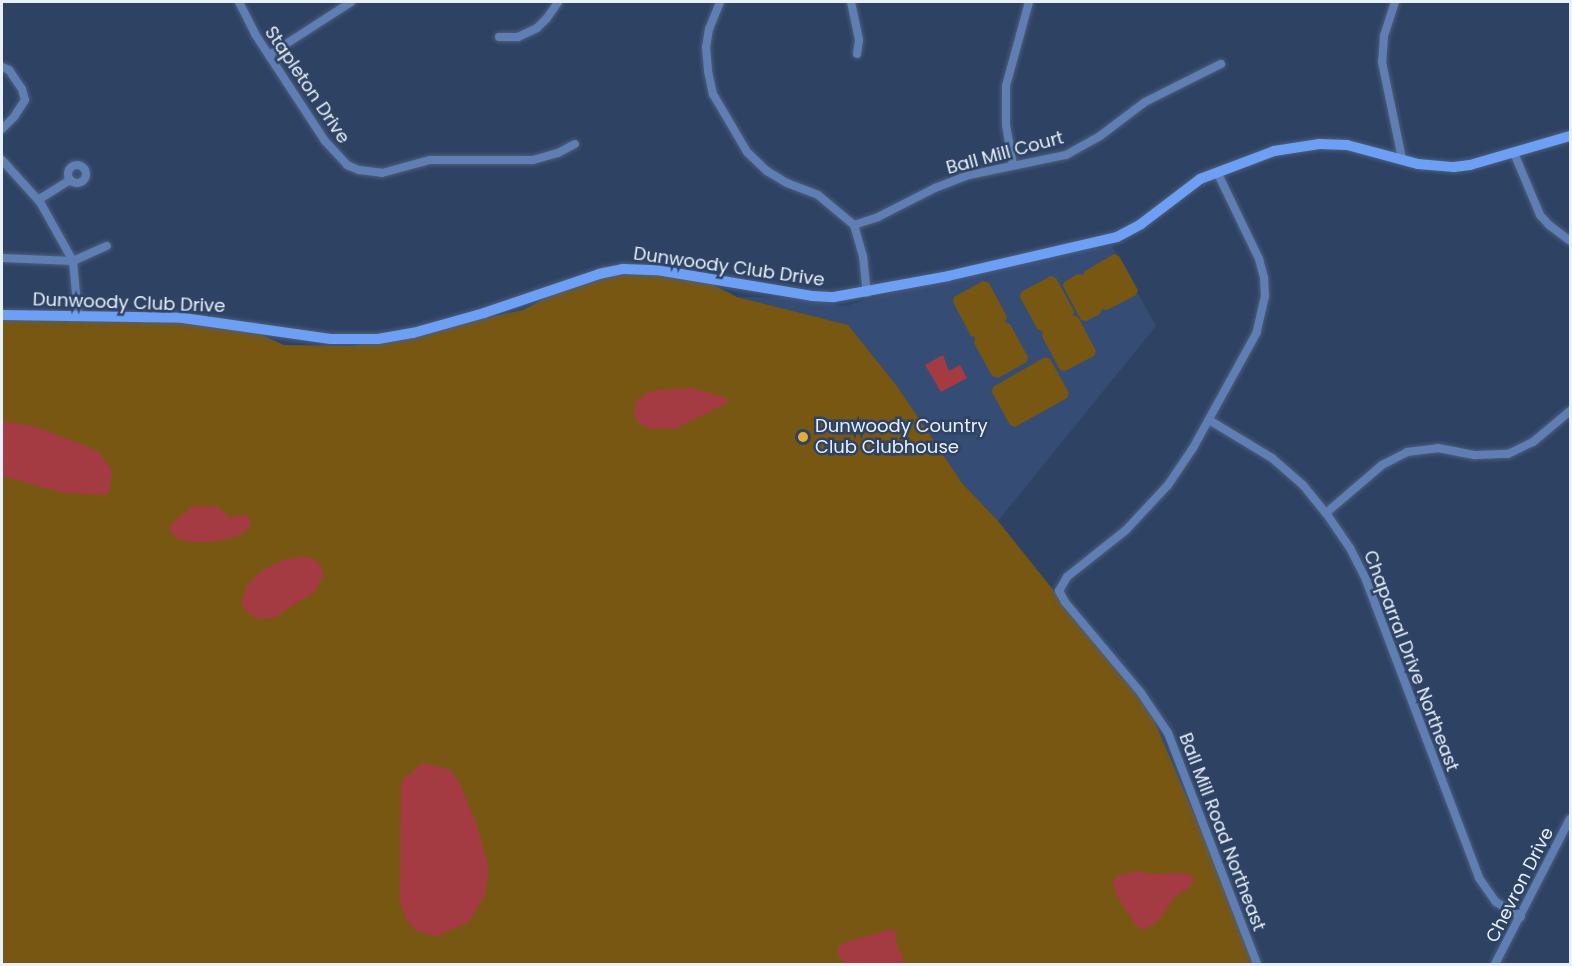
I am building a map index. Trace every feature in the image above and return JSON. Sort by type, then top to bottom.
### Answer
[{"type":"street","name":"Stapleton Drive","points":[[239,2],[246,19],[269,55],[334,153],[347,165],[359,170],[382,173],[430,160],[453,158],[508,162],[533,160],[558,153],[575,144]]},
{"type":"street","points":[[269,55],[351,2]]},
{"type":"street","points":[[500,37],[518,37],[537,28],[548,18],[558,2]]},
{"type":"street","points":[[720,2],[706,47],[713,94],[747,152],[767,171],[787,183],[818,195],[854,225],[863,256],[867,293]]},
{"type":"street","points":[[851,2],[859,40],[856,54]]},
{"type":"street","points":[[1013,165],[1006,125],[1006,86],[1029,2]]},
{"type":"street","points":[[1395,2],[1384,36],[1382,62],[1402,159]]},
{"type":"street","name":"Ball Mill Court","points":[[854,225],[892,211],[957,179],[1066,155],[1100,136],[1145,102],[1221,64]]},
{"type":"street","points":[[2,67],[9,70],[22,89],[25,100],[14,117],[2,129]]},
{"type":"street","name":"Dunwoody Club Drive","points":[[2,315],[183,318],[354,340],[413,333],[524,301],[599,274],[623,269],[657,270],[812,296],[834,297],[867,293],[1117,237],[1141,224],[1193,183],[1274,151],[1319,144],[1356,147],[1428,165],[1454,167],[1514,153],[1570,136]]},
{"type":"street","points":[[1514,153],[1540,215],[1570,241]]},
{"type":"street","points":[[2,160],[38,200],[73,261],[78,315]]},
{"type":"street","points":[[1209,420],[1257,332],[1265,296],[1259,259],[1217,172]]},
{"type":"street","points":[[38,200],[70,180]]},
{"type":"street","points":[[2,258],[73,261],[107,246]]},
{"type":"street","points":[[1326,513],[1382,465],[1407,452],[1438,448],[1475,455],[1508,454],[1533,442],[1570,411]]},
{"type":"street","name":"Chaparral Drive Northeast","points":[[1209,420],[1272,458],[1303,485],[1350,548],[1366,580],[1479,878],[1496,902],[1521,917]]},
{"type":"street","name":"Ball Mill Road Northeast","points":[[1209,420],[1182,466],[1152,503],[1126,530],[1062,583],[1059,591],[1065,602],[1141,693],[1168,733],[1257,964]]},
{"type":"street","name":"Chevron Drive","points":[[1495,964],[1570,819]]},
{"type":"shaded area","points":[[1112,246],[1156,326],[998,521],[962,483],[897,386],[848,325],[737,297],[796,298],[844,306],[1002,264]]},
{"type":"shaded area","points":[[1114,254],[1119,256],[1138,290],[1136,295],[1107,310],[1102,309],[1100,314],[1086,321],[1081,320],[1063,286],[1064,282],[1078,274],[1083,275],[1085,271]]},
{"type":"shaded area","points":[[604,266],[692,274],[737,297],[848,325],[897,386],[962,483],[998,521],[1150,711],[1258,964],[2,964],[2,319],[231,321],[284,345],[354,346],[523,310]]},
{"type":"shaded area","points":[[1051,276],[1056,278],[1074,311],[1073,315],[1078,317],[1096,351],[1094,356],[1065,371],[1060,370],[1042,336],[1043,331],[1038,330],[1020,297],[1021,292]]},
{"type":"shaded area","points":[[983,281],[989,283],[1007,317],[1005,322],[1010,324],[1028,357],[1027,362],[998,378],[992,376],[974,343],[975,337],[971,336],[953,302],[954,297]]},
{"type":"shaded area","points":[[943,355],[949,371],[960,365],[967,378],[941,392],[925,365]]},
{"type":"shaded area","points":[[1045,357],[1050,359],[1069,393],[1067,398],[1015,427],[1010,425],[992,392],[993,387]]},
{"type":"shaded area","points":[[693,388],[726,398],[729,402],[675,429],[650,429],[640,424],[635,416],[635,403],[646,393],[656,390]]},
{"type":"shaded area","points":[[2,421],[37,427],[98,451],[112,470],[110,489],[106,495],[65,493],[2,476]]},
{"type":"shaded area","points":[[193,506],[219,507],[229,517],[247,515],[250,519],[250,527],[238,536],[213,542],[191,542],[178,539],[169,530],[172,523]]},
{"type":"shaded area","points":[[299,557],[313,558],[322,567],[323,577],[314,592],[275,617],[260,619],[249,614],[241,604],[247,585],[261,571],[283,560]]},
{"type":"shaded area","points":[[423,763],[451,770],[460,784],[477,826],[489,869],[485,895],[469,922],[437,936],[418,932],[408,923],[400,902],[401,787],[403,779]]},
{"type":"shaded area","points":[[1139,871],[1148,874],[1185,873],[1191,875],[1194,880],[1190,887],[1176,896],[1157,922],[1143,930],[1135,924],[1117,897],[1113,882],[1117,876]]},
{"type":"shaded area","points":[[893,929],[896,932],[896,943],[904,961],[902,964],[846,964],[838,955],[837,947],[843,943]]},
{"type":"place","name":"Dunwoody Country Club Clubhouse","points":[[803,437]]}]
